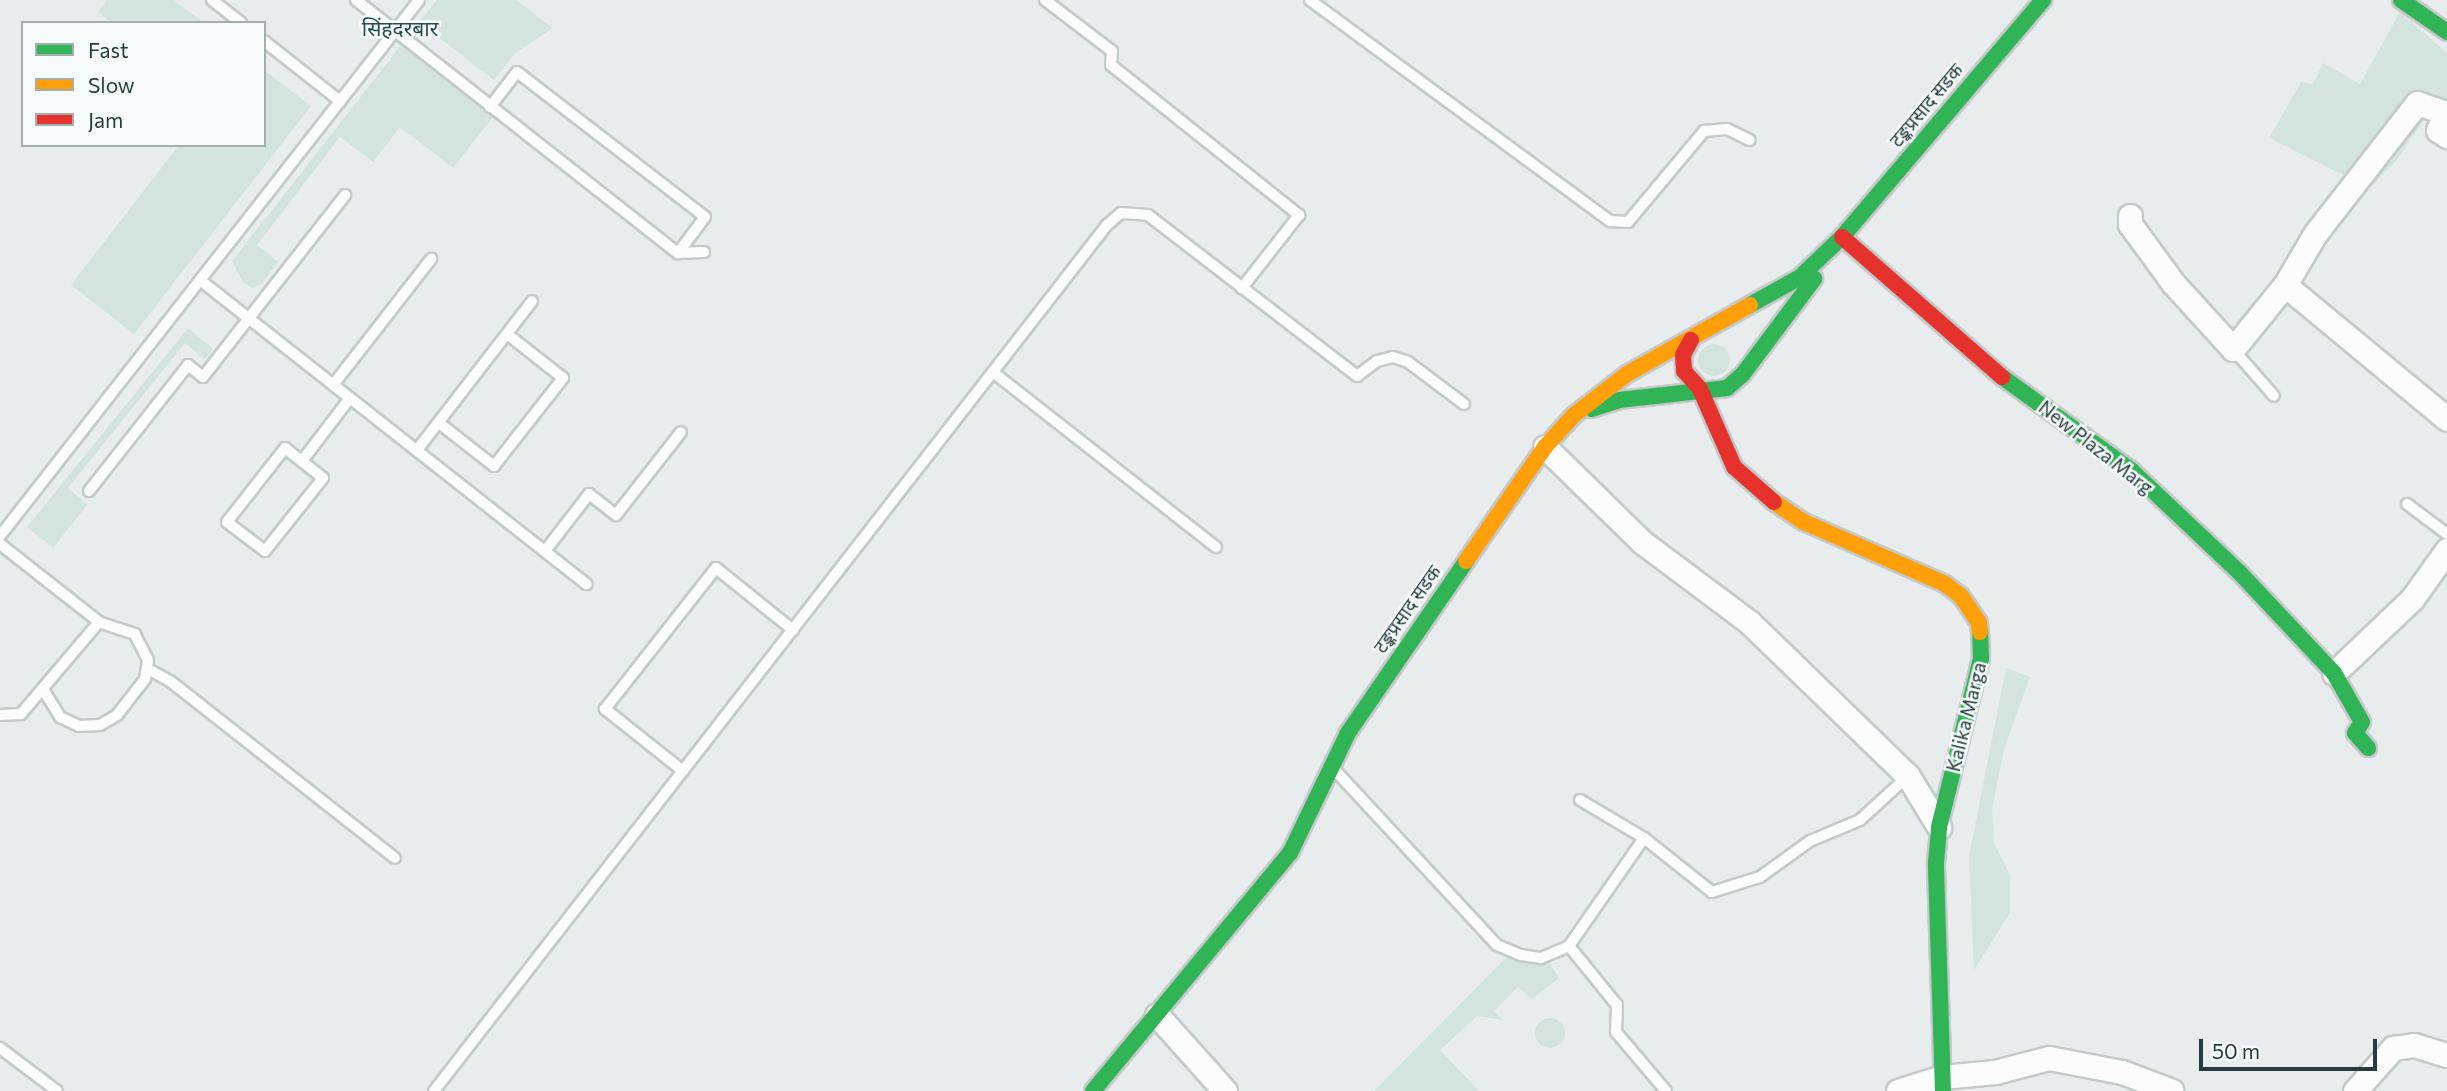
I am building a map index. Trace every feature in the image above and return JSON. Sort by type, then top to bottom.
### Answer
[{"type":"street","name":"टङ्कप्रसाद सडक","points":[[1574,415],[1619,400],[1727,388],[1742,374],[1842,237],[2043,0]]},
{"type":"street","points":[[2401,0],[2447,32]]},
{"type":"street","points":[[2130,216],[2130,224],[2173,283],[2233,349],[2285,285],[2315,234],[2417,103],[2446,113],[2438,130],[2447,136]]},
{"type":"street","name":"टङ्कप्रसाद सडक","points":[[1093,1091],[1290,853],[1312,814],[1331,766],[1376,690],[1545,447],[1574,415],[1647,361],[1779,293],[1842,237]]},
{"type":"street","name":"New Plaza Marg","points":[[1842,237],[1985,365],[2131,470],[2239,572],[2334,673],[2362,722],[2355,733],[2368,748]]},
{"type":"street","points":[[2285,285],[2447,419]]},
{"type":"street","points":[[1717,327],[1738,338],[1746,356],[1742,374],[1728,397],[1721,442]]},
{"type":"street","points":[[1691,340],[1683,355],[1684,371],[1700,389]]},
{"type":"street","name":"Kalika Marga","points":[[1700,389],[1734,467],[1765,496],[1804,523],[1945,584],[1971,608],[1979,622],[1981,658],[1939,827],[1936,863],[1943,1084]]},
{"type":"street","points":[[1545,447],[1642,542],[1749,622],[1908,776],[1939,827]]},
{"type":"street","points":[[2334,673],[2412,599],[2447,550]]},
{"type":"street","points":[[1157,1015],[1225,1091]]},
{"type":"street","points":[[2355,1091],[2393,1048],[2414,1045],[2447,1055]]},
{"type":"street","points":[[1898,1091],[1943,1084],[2049,1058],[2122,1072],[2172,1091]]},
{"type":"lane","points":[[212,0],[238,21]]},
{"type":"lane","points":[[356,0],[678,253],[704,252]]},
{"type":"lane","points":[[0,536],[419,0]]},
{"type":"lane","points":[[1045,0],[1112,51],[1111,65],[1299,215],[1242,288]]},
{"type":"lane","points":[[1310,0],[1610,221],[1628,222],[1704,131],[1727,129],[1750,140]]},
{"type":"lane","points":[[266,43],[340,101]]},
{"type":"lane","points":[[490,107],[517,72],[606,140],[705,217],[678,253]]},
{"type":"lane","points":[[89,491],[188,365],[203,377],[345,195]]},
{"type":"lane","points":[[434,1091],[1107,225],[1121,213],[1148,215],[1357,376],[1377,361],[1393,357],[1408,362],[1464,404]]},
{"type":"lane","points":[[334,385],[431,260]]},
{"type":"lane","points":[[200,280],[587,584]]},
{"type":"lane","points":[[417,450],[532,301]]},
{"type":"lane","points":[[439,423],[494,466],[563,378],[507,334]]},
{"type":"lane","points":[[2233,349],[2274,396]]},
{"type":"lane","points":[[994,373],[1216,547]]},
{"type":"lane","points":[[302,461],[351,398]]},
{"type":"lane","points":[[545,551],[589,494],[616,515],[681,432]]},
{"type":"lane","points":[[285,448],[302,461],[323,478],[265,551],[227,522],[285,448]]},
{"type":"lane","points":[[2407,504],[2447,534]]},
{"type":"lane","points":[[0,544],[99,622],[135,634],[145,650],[148,669],[117,715],[100,725],[79,726],[60,717],[44,691]]},
{"type":"lane","points":[[683,771],[605,709],[716,569],[793,630]]},
{"type":"lane","points":[[0,715],[21,714],[44,691],[99,622]]},
{"type":"lane","points":[[148,669],[170,681],[395,858]]},
{"type":"lane","points":[[1331,766],[1363,795],[1497,945],[1541,957],[1569,946],[1644,838]]},
{"type":"lane","points":[[1580,800],[1644,838],[1713,892],[1760,877],[1810,841],[1860,820],[1908,776]]},
{"type":"lane","points":[[1569,946],[1617,1005],[1616,1032],[1666,1091]]},
{"type":"lane","points":[[0,1048],[57,1091]]},
{"type":"shaded area","points":[[107,0],[174,0],[201,21],[109,21],[98,12]]},
{"type":"shaded area","points":[[437,0],[516,0],[553,28],[515,53],[494,80],[419,22]]},
{"type":"shaded area","points":[[2400,12],[2447,53],[2447,104],[2426,117],[2396,161],[2370,188],[2269,138],[2301,82],[2313,84],[2323,63],[2360,84]]},
{"type":"shaded area","points":[[405,40],[497,112],[453,168],[400,127],[373,162],[340,137],[257,245],[278,262],[261,284],[253,288],[243,283],[232,261]]},
{"type":"shaded area","points":[[266,72],[311,106],[134,334],[71,285],[177,147],[266,147]]},
{"type":"shaded area","points":[[188,328],[213,349],[205,359],[185,343],[68,488],[87,505],[53,548],[27,527]]},
{"type":"shaded area","points":[[1714,344],[1725,349],[1730,360],[1725,371],[1714,376],[1703,371],[1698,360],[1703,349]]},
{"type":"shaded area","points":[[2006,668],[2030,677],[2004,749],[1992,809],[1994,843],[2010,875],[2010,913],[1974,970],[1969,856]]},
{"type":"shaded area","points":[[1510,954],[1514,960],[1546,957],[1559,978],[1532,999],[1518,987],[1494,1011],[1503,1020],[1477,1016],[1440,1050],[1479,1091],[1374,1091]]},
{"type":"shaded area","points":[[1550,1018],[1561,1022],[1565,1033],[1561,1044],[1550,1048],[1539,1044],[1535,1033],[1539,1022]]},
{"type":"traffic: fast","points":[[1750,305],[1800,277],[1842,237],[2043,0]]},
{"type":"traffic: fast","points":[[2401,0],[2447,32]]},
{"type":"traffic: fast","points":[[1592,409],[1619,400],[1727,388],[1743,374],[1814,279]]},
{"type":"traffic: fast","points":[[2002,377],[2131,470],[2239,572],[2334,673],[2362,722],[2355,733],[2368,748]]},
{"type":"traffic: fast","points":[[1093,1091],[1290,853],[1348,733],[1466,561]]},
{"type":"traffic: fast","points":[[1943,1091],[1936,863],[1939,827],[1981,658],[1980,632]]},
{"type":"traffic: slow","points":[[1466,561],[1545,447],[1574,415],[1627,374],[1750,305]]},
{"type":"traffic: slow","points":[[1774,502],[1804,522],[1945,584],[1961,596],[1979,623],[1980,632]]},
{"type":"traffic: jam","points":[[1842,237],[2002,377]]},
{"type":"traffic: jam","points":[[1691,340],[1683,355],[1684,371],[1700,389],[1734,467],[1774,502]]},
{"type":"district","name":"सिंहदरबार","points":[[400,28]]}]
